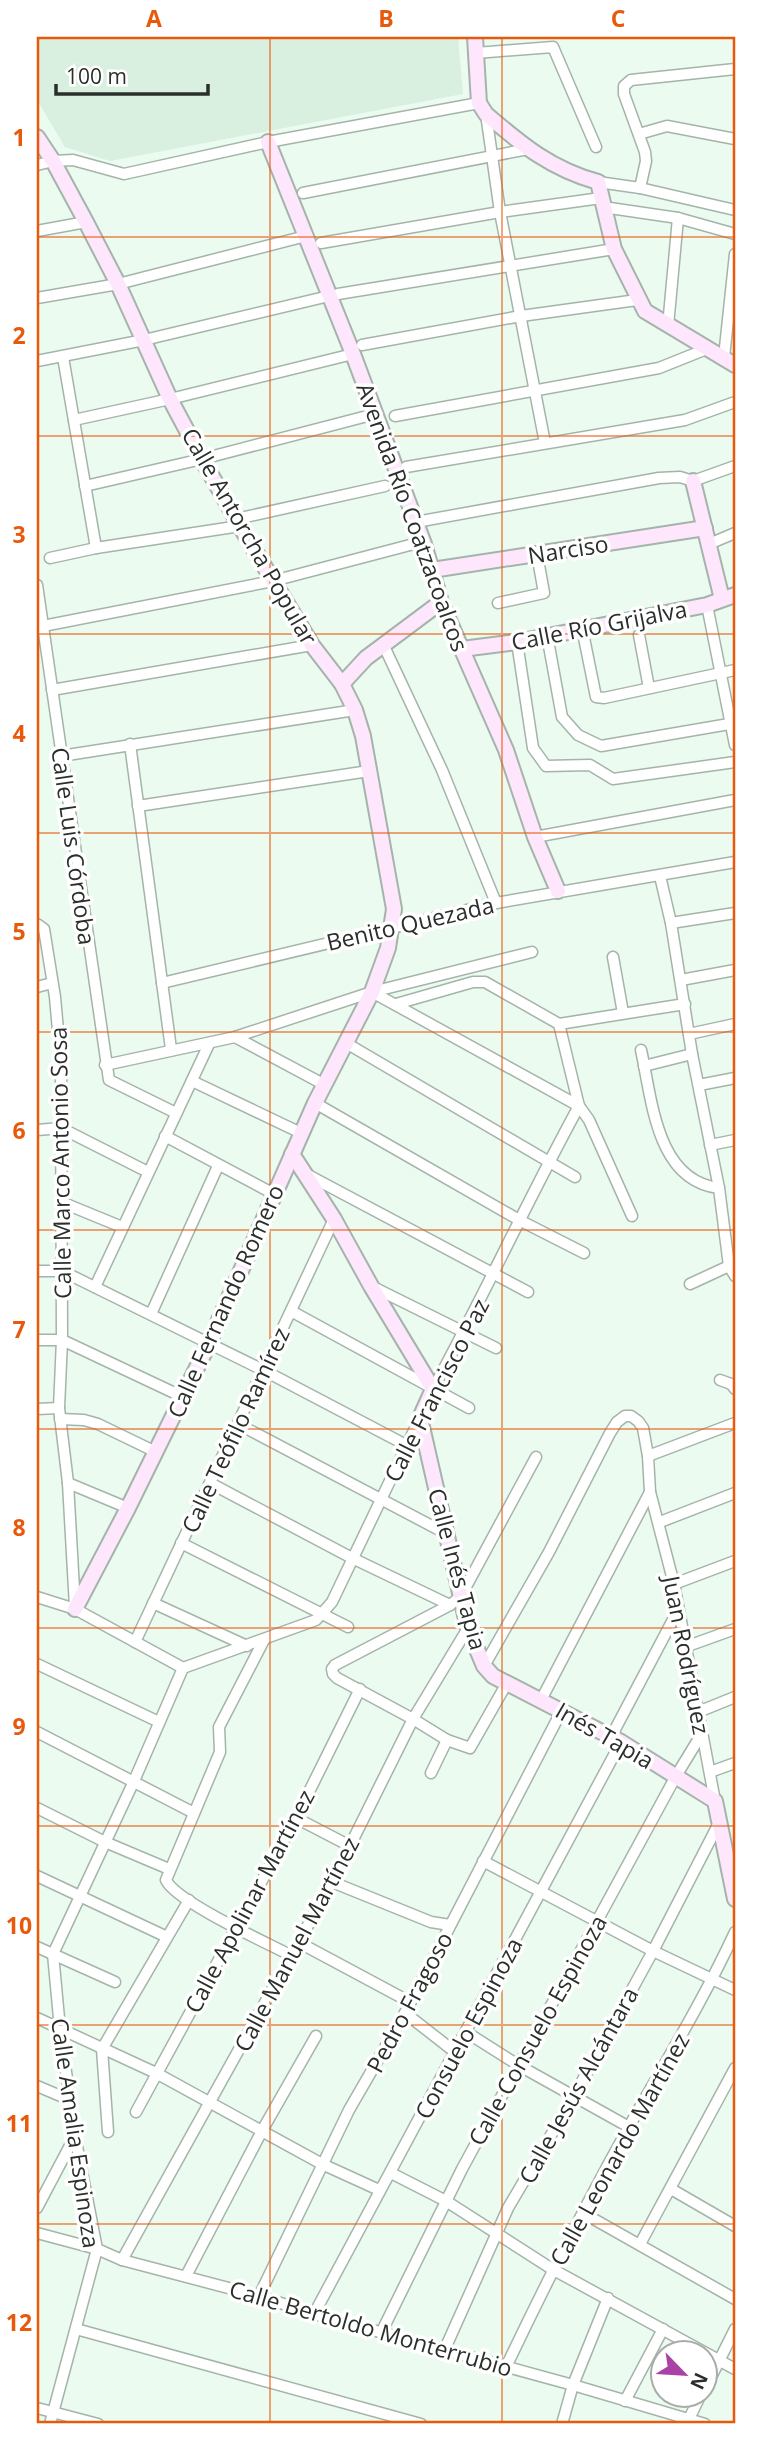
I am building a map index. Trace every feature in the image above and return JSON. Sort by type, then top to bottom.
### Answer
[{"type":"main road","points":[[475,37],[482,109],[545,161],[577,176],[598,182],[614,249],[645,312],[730,361]]},
{"type":"main road","name":"Calle Antorcha Popular","points":[[37,137],[53,161],[118,284],[170,399],[202,459],[312,645],[342,684],[355,710],[363,736],[394,909],[388,948],[372,992]]},
{"type":"main road","name":"Avenida Río Coatzacoalcos","points":[[268,142],[306,236],[357,349],[375,414],[416,522],[441,602],[506,750],[535,836],[558,891]]},
{"type":"main road","points":[[693,481],[709,544],[729,597]]},
{"type":"main road","name":"Narciso","points":[[432,570],[705,528]]},
{"type":"main road","name":"Calle Río Grijalva","points":[[462,649],[517,642],[707,605],[729,597]]},
{"type":"main road","points":[[342,684],[383,643],[441,602]]},
{"type":"main road","name":"Calle Fernando Romero","points":[[75,1609],[209,1343],[314,1103],[372,992]]},
{"type":"main road","points":[[292,1154],[334,1219],[433,1390]]},
{"type":"main road","name":"Calle Francisco Paz","points":[[421,1418],[433,1390]]},
{"type":"main road","name":"Calle Inés Tapia","points":[[421,1418],[447,1534],[456,1601],[488,1671]]},
{"type":"main road","name":"Inés Tapia","points":[[488,1671],[616,1740],[715,1801]]},
{"type":"main road","name":"Juan Rodríguez","points":[[715,1801],[719,1822],[729,1839],[735,1899]]},
{"type":"street","points":[[476,54],[553,47],[596,147]]},
{"type":"street","points":[[640,188],[646,161],[645,152],[624,94],[624,86],[631,80],[735,69]]},
{"type":"street","points":[[37,165],[73,160],[124,174],[268,142],[482,109],[545,443]]},
{"type":"street","points":[[639,134],[667,126],[735,139]]},
{"type":"street","points":[[303,193],[528,149]]},
{"type":"street","points":[[598,182],[640,188],[735,210]]},
{"type":"street","points":[[321,243],[500,212],[602,202],[735,233]]},
{"type":"street","points":[[668,326],[678,218]]},
{"type":"street","points":[[37,231],[86,222]]},
{"type":"street","points":[[37,298],[118,284],[306,236]]},
{"type":"street","points":[[37,361],[144,340],[334,295],[614,249]]},
{"type":"street","points":[[730,361],[735,254]]},
{"type":"street","points":[[74,420],[170,399],[357,349],[521,316],[637,300]]},
{"type":"street","points":[[395,416],[659,368],[709,348]]},
{"type":"street","points":[[63,357],[96,548]]},
{"type":"street","points":[[406,467],[685,420],[735,402]]},
{"type":"street","points":[[85,486],[375,414]]},
{"type":"street","points":[[416,522],[659,478],[680,477],[693,481],[735,466]]},
{"type":"street","points":[[50,558],[238,523],[385,486]]},
{"type":"street","points":[[709,544],[735,533]]},
{"type":"street","points":[[43,626],[273,581],[410,544]]},
{"type":"street","points":[[498,603],[544,593],[537,554]]},
{"type":"street","name":"Calle Luis Córdoba","points":[[37,584],[105,1065]]},
{"type":"street","points":[[707,605],[719,673],[733,723],[735,745]]},
{"type":"street","points":[[582,628],[596,697],[604,698],[735,670]]},
{"type":"street","points":[[547,635],[562,717],[578,735],[601,746],[733,723]]},
{"type":"street","points":[[639,635],[649,688]]},
{"type":"street","points":[[517,642],[533,748],[546,766],[590,765],[613,779],[735,762]]},
{"type":"street","points":[[383,643],[442,770],[496,903]]},
{"type":"street","points":[[52,690],[312,645]]},
{"type":"street","points":[[61,756],[355,710]]},
{"type":"street","points":[[130,744],[172,1049]]},
{"type":"street","points":[[138,806],[369,771]]},
{"type":"street","points":[[535,836],[735,800]]},
{"type":"street","name":"Benito Quezada","points":[[162,983],[496,903],[735,862]]},
{"type":"street","points":[[660,876],[719,1188],[729,1266],[735,1276]]},
{"type":"street","points":[[671,923],[735,913]]},
{"type":"street","name":"Calle Marco Antonio Sosa","points":[[37,924],[44,929],[61,1064],[62,1340],[59,1408],[68,1483],[75,1609]]},
{"type":"street","points":[[176,1113],[109,1080],[105,1065],[172,1049],[209,1044],[372,992],[532,952]]},
{"type":"street","points":[[613,957],[623,1013]]},
{"type":"street","points":[[681,980],[735,970]]},
{"type":"street","points":[[396,1004],[473,982],[485,982],[559,1024],[685,1004]]},
{"type":"street","points":[[37,988],[52,983]]},
{"type":"street","points":[[372,992],[579,1106]]},
{"type":"street","points":[[559,1024],[579,1106],[589,1120],[632,1216]]},
{"type":"street","points":[[689,1034],[735,1024]]},
{"type":"street","points":[[235,1037],[325,1084]]},
{"type":"street","points":[[346,1043],[575,1177]]},
{"type":"street","points":[[95,1287],[209,1044]]},
{"type":"street","points":[[641,1049],[662,1139],[672,1162],[694,1182],[719,1188]]},
{"type":"street","points":[[645,1066],[692,1054]]},
{"type":"street","points":[[699,1084],[735,1078]]},
{"type":"street","points":[[192,1081],[301,1133]]},
{"type":"street","points":[[314,1103],[521,1221],[584,1253]]},
{"type":"street","name":"Calle Francisco Paz","points":[[433,1390],[579,1106]]},
{"type":"street","points":[[37,1129],[61,1128],[148,1172]]},
{"type":"street","points":[[165,1136],[274,1194]]},
{"type":"street","points":[[710,1145],[735,1140]]},
{"type":"street","points":[[151,1314],[218,1166]]},
{"type":"street","points":[[306,1174],[528,1292]]},
{"type":"street","points":[[61,1202],[122,1227]]},
{"type":"street","name":"Calle Teófilo Ramírez","points":[[135,1642],[334,1219]]},
{"type":"street","points":[[690,1284],[729,1266]]},
{"type":"street","points":[[37,1271],[62,1271],[263,1370],[406,1445]]},
{"type":"street","points":[[371,1286],[496,1348]]},
{"type":"street","points":[[291,1311],[469,1408]]},
{"type":"street","points":[[37,1340],[62,1340],[183,1397]]},
{"type":"street","points":[[720,1380],[731,1384],[735,1389]]},
{"type":"street","points":[[37,1409],[59,1408]]},
{"type":"street","name":"Juan Rodríguez","points":[[488,1671],[610,1433],[617,1422],[625,1416],[631,1416],[643,1428],[650,1492],[660,1522],[674,1584],[715,1801]]},
{"type":"street","name":"Calle Francisco Paz","points":[[323,1614],[332,1602],[421,1418]]},
{"type":"street","points":[[60,1419],[84,1420],[97,1424],[156,1452]]},
{"type":"street","points":[[648,1456],[735,1423]]},
{"type":"street","points":[[238,1424],[447,1534]]},
{"type":"street","points":[[507,1683],[470,1748],[447,1740],[333,1674],[332,1669],[456,1601],[536,1457]]},
{"type":"street","points":[[68,1483],[128,1508]]},
{"type":"street","points":[[210,1483],[352,1558],[456,1601]]},
{"type":"street","points":[[541,1700],[650,1492]]},
{"type":"street","points":[[660,1522],[735,1493]]},
{"type":"street","points":[[181,1543],[348,1627]]},
{"type":"street","points":[[674,1584],[735,1561]]},
{"type":"street","points":[[37,1597],[75,1609],[183,1668]]},
{"type":"street","points":[[153,1603],[247,1646]]},
{"type":"street","name":"Consuelo Espinoza","points":[[314,2314],[541,1891],[677,1611]]},
{"type":"street","points":[[53,1954],[134,1781],[183,1668],[316,1620],[323,1614]]},
{"type":"street","name":"Calle Manuel Martínez","points":[[122,2260],[332,1882],[413,1718],[468,1628]]},
{"type":"street","points":[[685,1647],[735,1629]]},
{"type":"street","points":[[264,1640],[219,1727],[220,1752],[166,1880],[169,1887],[189,1900],[290,1955]]},
{"type":"street","points":[[37,1664],[159,1722]]},
{"type":"street","name":"Calle Apolinar Martínez","points":[[136,2112],[296,1818],[360,1689]]},
{"type":"street","points":[[698,1712],[735,1697]]},
{"type":"street","name":"Pedro Fragoso","points":[[259,2295],[322,2164],[405,2013],[562,1710]]},
{"type":"street","points":[[37,1732],[194,1813]]},
{"type":"street","name":"Calle Consuelo Espinoza","points":[[382,2331],[446,2201],[518,2065],[701,1735]]},
{"type":"street","points":[[431,1773],[447,1740]]},
{"type":"street","points":[[710,1772],[735,1763]]},
{"type":"street","points":[[37,1808],[105,1842],[169,1869]]},
{"type":"street","points":[[296,1818],[349,1846]]},
{"type":"street","name":"Calle Jesús Alcántara","points":[[444,2351],[508,2208],[653,1951],[719,1822]]},
{"type":"street","points":[[483,1861],[653,1951],[735,1990]]},
{"type":"street","points":[[37,1876],[167,1937]]},
{"type":"street","points":[[332,1882],[432,1922],[450,1925]]},
{"type":"street","points":[[107,2132],[102,2049],[189,1900]]},
{"type":"street","name":"Calle Leonardo Martínez","points":[[506,2367],[552,2269],[713,1979],[735,1932]]},
{"type":"street","points":[[298,1942],[410,2002]]},
{"type":"street","points":[[37,1947],[115,1982]]},
{"type":"street","name":"Calle Amalia Espinoza","points":[[50,2424],[97,2249],[75,2136],[53,1954]]},
{"type":"street","points":[[405,2013],[455,2052]]},
{"type":"street","points":[[37,2018],[156,2073],[263,2129],[322,2164],[379,2190]]},
{"type":"street","points":[[466,2032],[518,2065],[629,2127]]},
{"type":"street","points":[[186,2276],[263,2129],[316,2036]]},
{"type":"street","points":[[640,2244],[735,2068]]},
{"type":"street","points":[[37,2086],[70,2101]]},
{"type":"street","points":[[37,2208],[75,2136]]},
{"type":"street","points":[[391,2174],[446,2201],[552,2269],[679,2338]]},
{"type":"street","points":[[671,2189],[735,2226]]},
{"type":"street","points":[[583,2213],[735,2299]]},
{"type":"street","name":"Calle Bertoldo Monterrubio","points":[[37,2233],[97,2249],[122,2260],[259,2295],[314,2314],[705,2424]]},
{"type":"street","points":[[562,2424],[573,2385],[608,2298]]},
{"type":"street","points":[[76,2329],[421,2424]]},
{"type":"street","points":[[625,2401],[663,2329]]},
{"type":"street","points":[[720,2358],[735,2329]]},
{"type":"street","points":[[37,2408],[98,2424]]},
{"type":"street","points":[[689,2419],[695,2408]]},
{"type":"shaded area","points":[[37,37],[458,37],[463,94],[110,161],[65,147],[37,100]]}]
